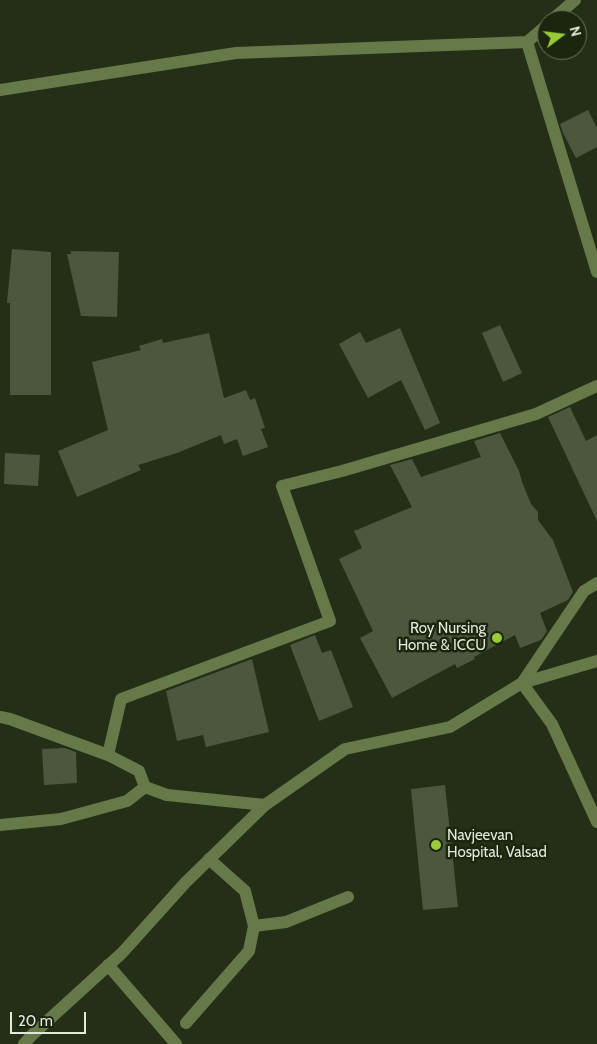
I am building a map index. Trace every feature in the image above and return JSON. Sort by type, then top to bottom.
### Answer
[{"type":"street","points":[[564,10],[575,0]]},
{"type":"street","points":[[0,90],[236,53],[527,42],[537,34]]},
{"type":"street","points":[[527,42],[597,272]]},
{"type":"street","points":[[108,755],[122,699],[330,621],[282,486],[342,471],[536,414],[596,388]]},
{"type":"street","points":[[522,684],[584,591],[597,583]]},
{"type":"street","points":[[24,1044],[122,952],[186,882],[265,805],[345,749],[450,727],[522,684],[597,660]]},
{"type":"street","points":[[522,684],[552,724],[597,822]]},
{"type":"street","points":[[0,717],[108,755],[139,771],[145,787],[167,795],[265,805]]},
{"type":"street","points":[[0,825],[61,819],[127,801],[145,787]]},
{"type":"street","points":[[186,1023],[249,951],[254,926],[245,891],[209,859]]},
{"type":"street","points":[[254,926],[286,922],[348,897]]},
{"type":"street","points":[[108,965],[176,1044]]},
{"type":"building","points":[[588,110],[597,128],[597,147],[576,158],[560,124]]},
{"type":"building","points":[[12,249],[51,252],[51,395],[10,395],[10,303],[7,303]]},
{"type":"building","points":[[71,251],[119,252],[117,317],[81,316],[67,254],[71,254]]},
{"type":"building","points":[[500,325],[522,373],[503,382],[482,333]]},
{"type":"building","points":[[400,328],[440,423],[425,430],[401,380],[368,398],[339,344],[360,332],[366,343]]},
{"type":"building","points":[[209,333],[224,398],[246,390],[250,400],[255,398],[265,428],[261,429],[268,447],[243,456],[237,439],[224,444],[221,435],[177,453],[138,465],[141,470],[77,497],[58,451],[108,430],[92,362],[141,350],[139,346],[162,339],[163,343]]},
{"type":"building","points":[[570,407],[586,441],[597,435],[597,521],[548,417]]},
{"type":"building","points":[[500,433],[519,471],[531,504],[538,512],[538,520],[553,540],[573,592],[568,600],[540,613],[547,631],[541,640],[520,648],[515,635],[474,657],[475,659],[457,668],[455,664],[392,698],[360,638],[373,631],[339,559],[362,548],[354,531],[412,507],[390,465],[412,459],[421,477],[481,457],[474,441]]},
{"type":"building","points":[[5,453],[40,455],[38,486],[4,484]]},
{"type":"building","points":[[315,635],[322,653],[331,650],[353,707],[319,721],[290,645]]},
{"type":"building","points":[[252,659],[269,732],[206,747],[203,735],[177,741],[166,691]]},
{"type":"building","points":[[65,748],[76,752],[77,783],[44,785],[42,749]]},
{"type":"building","points":[[445,785],[458,907],[423,910],[411,789]]},
{"type":"place","name":"Roy Nursing Home & ICCU","points":[[497,638]]},
{"type":"place","name":"Navjeevan Hospital, Valsad","points":[[436,845]]}]
